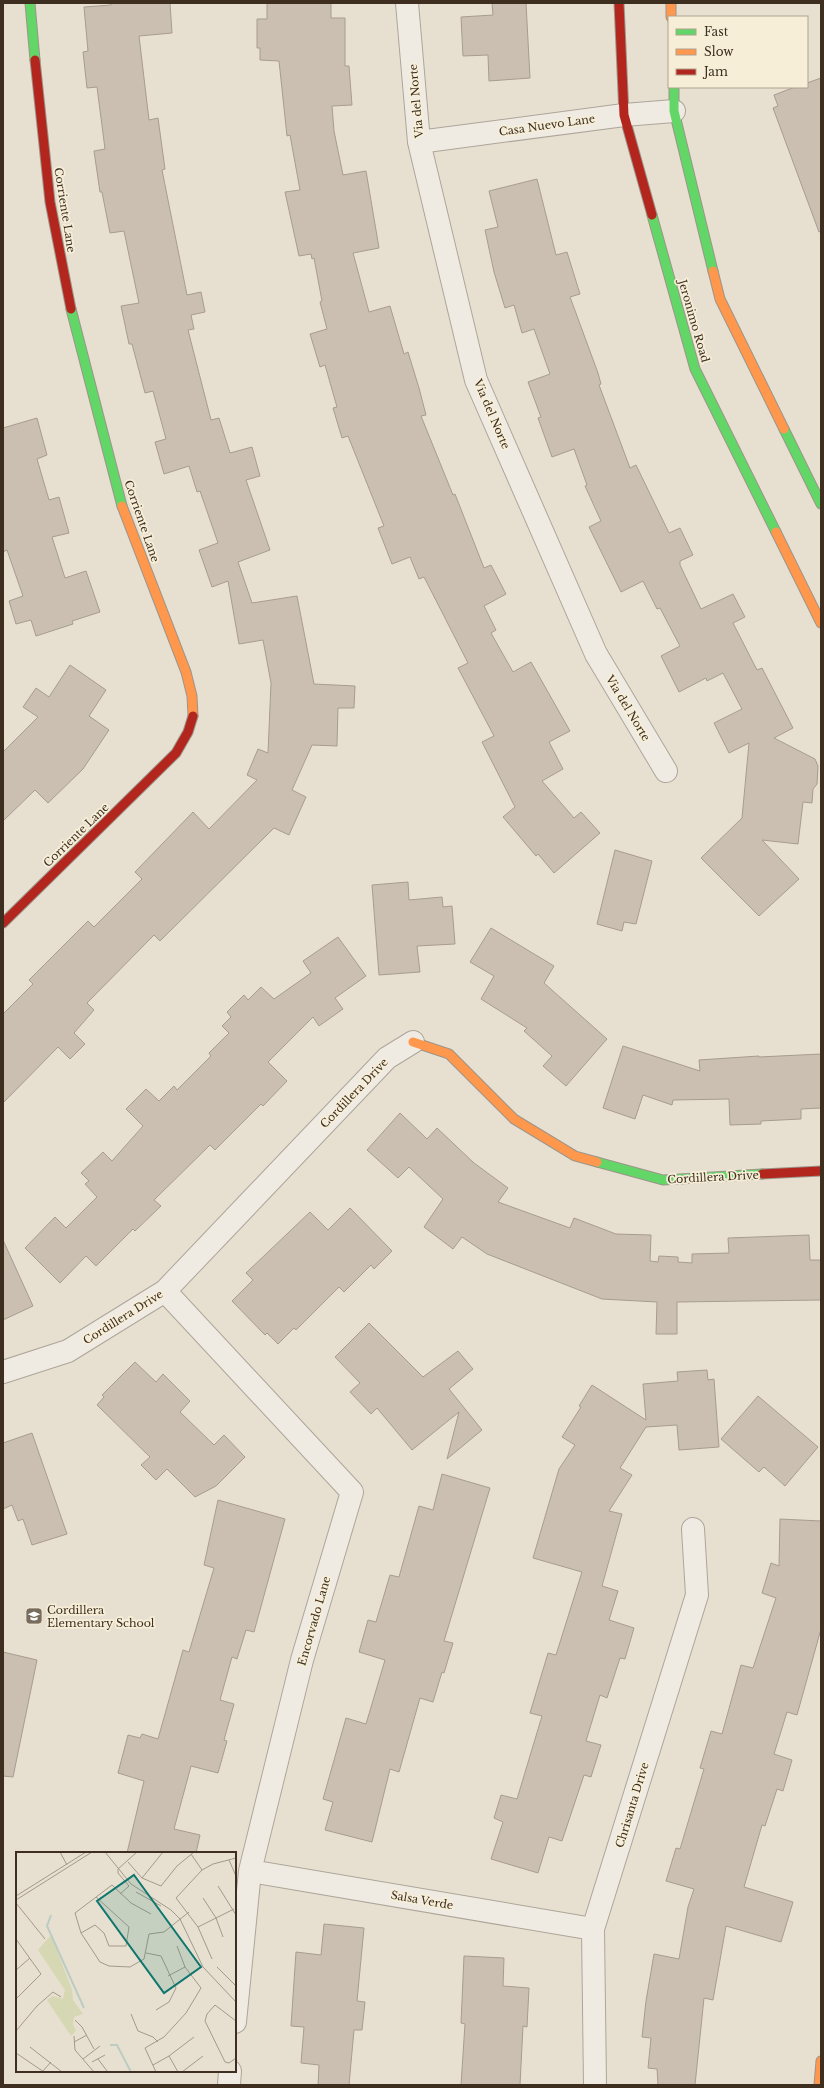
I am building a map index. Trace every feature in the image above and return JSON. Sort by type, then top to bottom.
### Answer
[{"type":"street","name":"Corriente Lane","points":[[3,923],[176,753],[188,733],[194,716],[193,696],[186,672],[122,507],[66,288],[50,202],[38,103],[30,3]]},
{"type":"street","name":"Via del Norte","points":[[407,3],[419,142],[476,380],[596,654],[666,772]]},
{"type":"street","name":"Jeronimo Road","points":[[619,3],[624,114],[695,369],[821,623]]},
{"type":"street","points":[[671,3],[671,16]]},
{"type":"street","points":[[674,88],[674,110],[720,298],[821,504]]},
{"type":"street","name":"Casa Nuevo Lane","points":[[419,142],[624,114],[674,110]]},
{"type":"street","name":"Cordillera Drive","points":[[3,1372],[68,1351],[166,1291],[387,1058],[413,1042],[449,1054],[514,1119],[575,1156],[663,1180],[821,1171]]},
{"type":"street","name":"Encorvado Lane","points":[[166,1291],[352,1492],[302,1660],[250,1870],[236,2012]]},
{"type":"street","name":"Chrisanta Drive","points":[[595,2085],[593,1929],[697,1595],[694,1529]]},
{"type":"street","name":"Salsa Verde","points":[[250,1870],[593,1929]]},
{"type":"street","points":[[819,2085],[821,2060]]},
{"type":"street","points":[[228,2085],[230,2072]]},
{"type":"building","points":[[111,3],[170,3],[172,33],[139,36],[149,120],[158,118],[165,169],[162,170],[187,295],[201,292],[205,312],[191,315],[194,329],[188,330],[211,420],[219,418],[230,453],[252,447],[260,476],[246,480],[270,550],[238,562],[252,603],[297,596],[314,684],[355,686],[354,708],[338,708],[337,746],[312,745],[292,790],[306,797],[289,835],[274,828],[160,941],[154,935],[87,1003],[94,1010],[74,1033],[85,1044],[70,1059],[58,1047],[3,1103],[3,1014],[33,984],[29,980],[88,921],[94,927],[142,879],[135,872],[193,812],[209,829],[257,780],[247,775],[258,749],[268,753],[271,683],[263,640],[239,644],[228,581],[212,587],[199,550],[218,543],[200,491],[197,492],[189,466],[164,474],[155,442],[166,439],[153,391],[145,393],[132,344],[129,344],[121,306],[139,303],[124,231],[110,233],[102,192],[100,192],[94,151],[105,149],[97,87],[87,88],[83,52],[88,51],[84,7],[111,5]]},
{"type":"building","points":[[267,3],[331,3],[331,18],[345,18],[345,66],[349,66],[352,105],[332,106],[334,131],[343,175],[366,171],[379,248],[353,253],[369,312],[390,306],[404,354],[408,352],[419,388],[426,415],[421,416],[453,495],[455,494],[484,568],[491,565],[506,594],[484,606],[496,630],[491,633],[513,672],[531,662],[570,731],[549,742],[563,769],[542,781],[574,818],[581,812],[600,833],[554,873],[538,854],[536,856],[503,817],[515,807],[482,742],[494,736],[458,668],[468,663],[424,577],[419,579],[410,557],[392,564],[378,528],[384,526],[348,436],[342,438],[333,408],[337,407],[325,365],[320,367],[310,334],[327,329],[320,302],[322,301],[314,258],[312,259],[311,254],[299,256],[285,192],[300,190],[290,135],[287,136],[279,61],[260,60],[260,48],[257,48],[257,19],[267,19]]},
{"type":"building","points":[[492,3],[526,3],[530,78],[489,81],[488,55],[463,56],[461,17],[493,15]]},
{"type":"building","points":[[821,78],[821,231],[819,232],[773,108],[778,106],[774,95],[792,88],[808,88],[808,83]]},
{"type":"building","points":[[537,179],[556,255],[567,252],[580,294],[570,297],[598,373],[601,384],[599,385],[630,468],[636,465],[669,533],[680,528],[693,555],[680,561],[680,565],[701,609],[733,594],[745,617],[733,623],[757,670],[762,668],[793,728],[774,738],[815,759],[818,766],[817,784],[813,789],[812,803],[803,802],[798,844],[762,840],[799,879],[759,916],[701,858],[742,818],[749,743],[729,753],[714,723],[742,709],[723,673],[707,681],[706,678],[679,692],[661,656],[680,646],[660,608],[657,609],[643,581],[621,592],[589,527],[601,521],[585,486],[587,485],[574,449],[552,457],[538,418],[541,417],[528,382],[550,374],[534,329],[522,333],[514,305],[505,308],[494,272],[485,230],[498,227],[489,191]]},
{"type":"building","points":[[37,418],[47,455],[37,459],[49,500],[59,497],[69,533],[52,537],[65,578],[86,571],[100,612],[72,621],[73,624],[36,636],[31,620],[16,624],[9,601],[23,596],[7,550],[3,552],[3,428]]},
{"type":"building","points":[[70,665],[106,690],[89,716],[109,730],[83,769],[48,803],[35,790],[3,821],[3,752],[38,717],[23,707],[36,688],[49,697]]},
{"type":"building","points":[[615,850],[652,861],[636,924],[624,922],[622,931],[597,924]]},
{"type":"building","points":[[408,882],[409,900],[442,897],[443,907],[452,906],[455,944],[417,946],[420,972],[379,975],[372,885]]},
{"type":"building","points":[[491,928],[554,966],[544,983],[607,1039],[566,1086],[543,1066],[552,1056],[524,1031],[527,1028],[481,999],[494,976],[470,962]]},
{"type":"building","points":[[338,937],[366,976],[335,998],[343,1009],[319,1026],[313,1017],[268,1062],[287,1081],[263,1106],[261,1104],[215,1150],[210,1145],[154,1200],[161,1206],[135,1231],[133,1229],[96,1266],[86,1256],[60,1283],[25,1248],[55,1217],[66,1228],[97,1197],[85,1184],[89,1181],[81,1173],[103,1152],[112,1161],[143,1126],[126,1109],[146,1089],[159,1101],[174,1086],[177,1090],[211,1056],[209,1053],[229,1033],[222,1026],[231,1017],[227,1012],[244,995],[248,1000],[261,987],[274,999],[311,973],[303,961]]},
{"type":"building","points":[[623,1046],[700,1071],[699,1060],[821,1054],[821,1108],[801,1109],[801,1119],[761,1121],[761,1124],[730,1125],[729,1099],[673,1100],[672,1105],[643,1095],[635,1119],[603,1108]]},
{"type":"building","points":[[400,1113],[427,1139],[437,1128],[474,1163],[508,1188],[498,1202],[570,1228],[574,1218],[616,1234],[651,1235],[650,1261],[658,1262],[659,1256],[678,1257],[678,1262],[692,1263],[692,1254],[729,1253],[728,1238],[809,1235],[810,1260],[821,1260],[821,1300],[677,1302],[677,1334],[656,1334],[657,1302],[602,1299],[487,1254],[462,1237],[453,1249],[424,1227],[443,1199],[409,1167],[398,1178],[367,1150]]},
{"type":"building","points":[[350,1208],[392,1251],[374,1269],[371,1265],[344,1292],[339,1287],[296,1330],[294,1328],[278,1344],[267,1333],[265,1335],[232,1301],[253,1280],[246,1273],[310,1212],[328,1230]]},
{"type":"building","points":[[3,1240],[33,1306],[3,1320]]},
{"type":"building","points":[[369,1323],[423,1377],[458,1351],[473,1369],[449,1389],[482,1430],[447,1459],[459,1412],[412,1450],[377,1408],[371,1414],[350,1392],[360,1383],[335,1357]]},
{"type":"building","points":[[135,1362],[156,1382],[163,1374],[190,1401],[180,1412],[214,1445],[224,1435],[245,1457],[216,1486],[195,1497],[167,1469],[156,1480],[141,1465],[150,1457],[97,1405],[104,1397],[102,1395]]},
{"type":"building","points":[[707,1370],[708,1380],[714,1379],[719,1447],[679,1450],[677,1425],[646,1427],[620,1468],[632,1475],[609,1511],[622,1514],[602,1586],[618,1591],[609,1620],[634,1628],[625,1659],[620,1658],[607,1698],[600,1695],[586,1741],[601,1745],[591,1777],[584,1775],[562,1841],[549,1837],[538,1873],[491,1859],[503,1822],[494,1818],[501,1795],[517,1799],[542,1716],[530,1713],[548,1653],[556,1655],[582,1572],[533,1558],[559,1469],[575,1445],[562,1437],[581,1407],[579,1406],[592,1385],[646,1420],[643,1384],[678,1381],[677,1372]]},
{"type":"building","points":[[758,1396],[818,1447],[785,1486],[764,1467],[759,1472],[721,1439]]},
{"type":"building","points":[[32,1433],[67,1534],[32,1545],[23,1519],[18,1521],[12,1505],[3,1509],[3,1443]]},
{"type":"building","points":[[442,1474],[490,1488],[444,1641],[453,1643],[444,1673],[442,1672],[433,1702],[420,1698],[399,1772],[390,1769],[372,1842],[325,1830],[333,1802],[323,1799],[346,1718],[366,1724],[385,1660],[359,1652],[368,1620],[376,1622],[390,1575],[399,1577],[419,1506],[433,1510]]},
{"type":"building","points":[[218,1500],[285,1519],[254,1632],[246,1630],[237,1659],[232,1657],[220,1700],[234,1704],[224,1740],[227,1741],[218,1773],[191,1766],[174,1829],[200,1835],[196,1852],[127,1852],[144,1781],[118,1773],[128,1735],[140,1738],[142,1734],[158,1739],[183,1650],[189,1652],[214,1568],[204,1565]]},
{"type":"building","points":[[780,1519],[821,1521],[821,1629],[797,1715],[787,1712],[774,1754],[792,1760],[783,1791],[777,1789],[765,1826],[762,1825],[744,1887],[793,1902],[781,1942],[726,1926],[713,2000],[704,1998],[695,2085],[658,2085],[657,2069],[648,2068],[651,2038],[642,2037],[654,1954],[679,1959],[688,1907],[694,1889],[666,1881],[676,1848],[680,1849],[704,1769],[700,1768],[711,1731],[722,1734],[741,1665],[753,1668],[776,1598],[762,1593],[771,1563],[779,1566]]},
{"type":"building","points":[[3,1652],[37,1660],[13,1777],[3,1776]]},
{"type":"building","points":[[324,1924],[364,1928],[357,2001],[365,2002],[362,2030],[354,2030],[349,2085],[318,2085],[319,2065],[301,2063],[304,2027],[291,2026],[296,1952],[321,1955]]},
{"type":"building","points":[[464,1956],[504,1958],[503,1986],[529,1988],[527,2027],[523,2026],[520,2085],[461,2085],[465,2024],[461,2023]]},
{"type":"traffic: fast","points":[[30,3],[35,60]]},
{"type":"traffic: fast","points":[[674,88],[674,111],[713,271]]},
{"type":"traffic: fast","points":[[652,215],[695,369],[776,532]]},
{"type":"traffic: fast","points":[[71,309],[122,506]]},
{"type":"traffic: fast","points":[[784,429],[821,504]]},
{"type":"traffic: fast","points":[[597,1162],[663,1180],[762,1174]]},
{"type":"traffic: slow","points":[[671,3],[671,16]]},
{"type":"traffic: slow","points":[[713,271],[720,299],[784,429]]},
{"type":"traffic: slow","points":[[122,506],[186,672],[192,696],[193,716]]},
{"type":"traffic: slow","points":[[776,532],[821,623]]},
{"type":"traffic: slow","points":[[413,1042],[449,1054],[514,1119],[575,1156],[597,1162]]},
{"type":"traffic: slow","points":[[819,2085],[821,2061]]},
{"type":"traffic: jam","points":[[619,3],[624,115],[652,215]]},
{"type":"traffic: jam","points":[[35,60],[50,202],[71,309]]},
{"type":"traffic: jam","points":[[3,923],[176,753],[188,732],[193,716]]},
{"type":"traffic: jam","points":[[762,1174],[821,1171]]},
{"type":"place","name":"Cordillera Elementary School","points":[[34,1616]]}]
